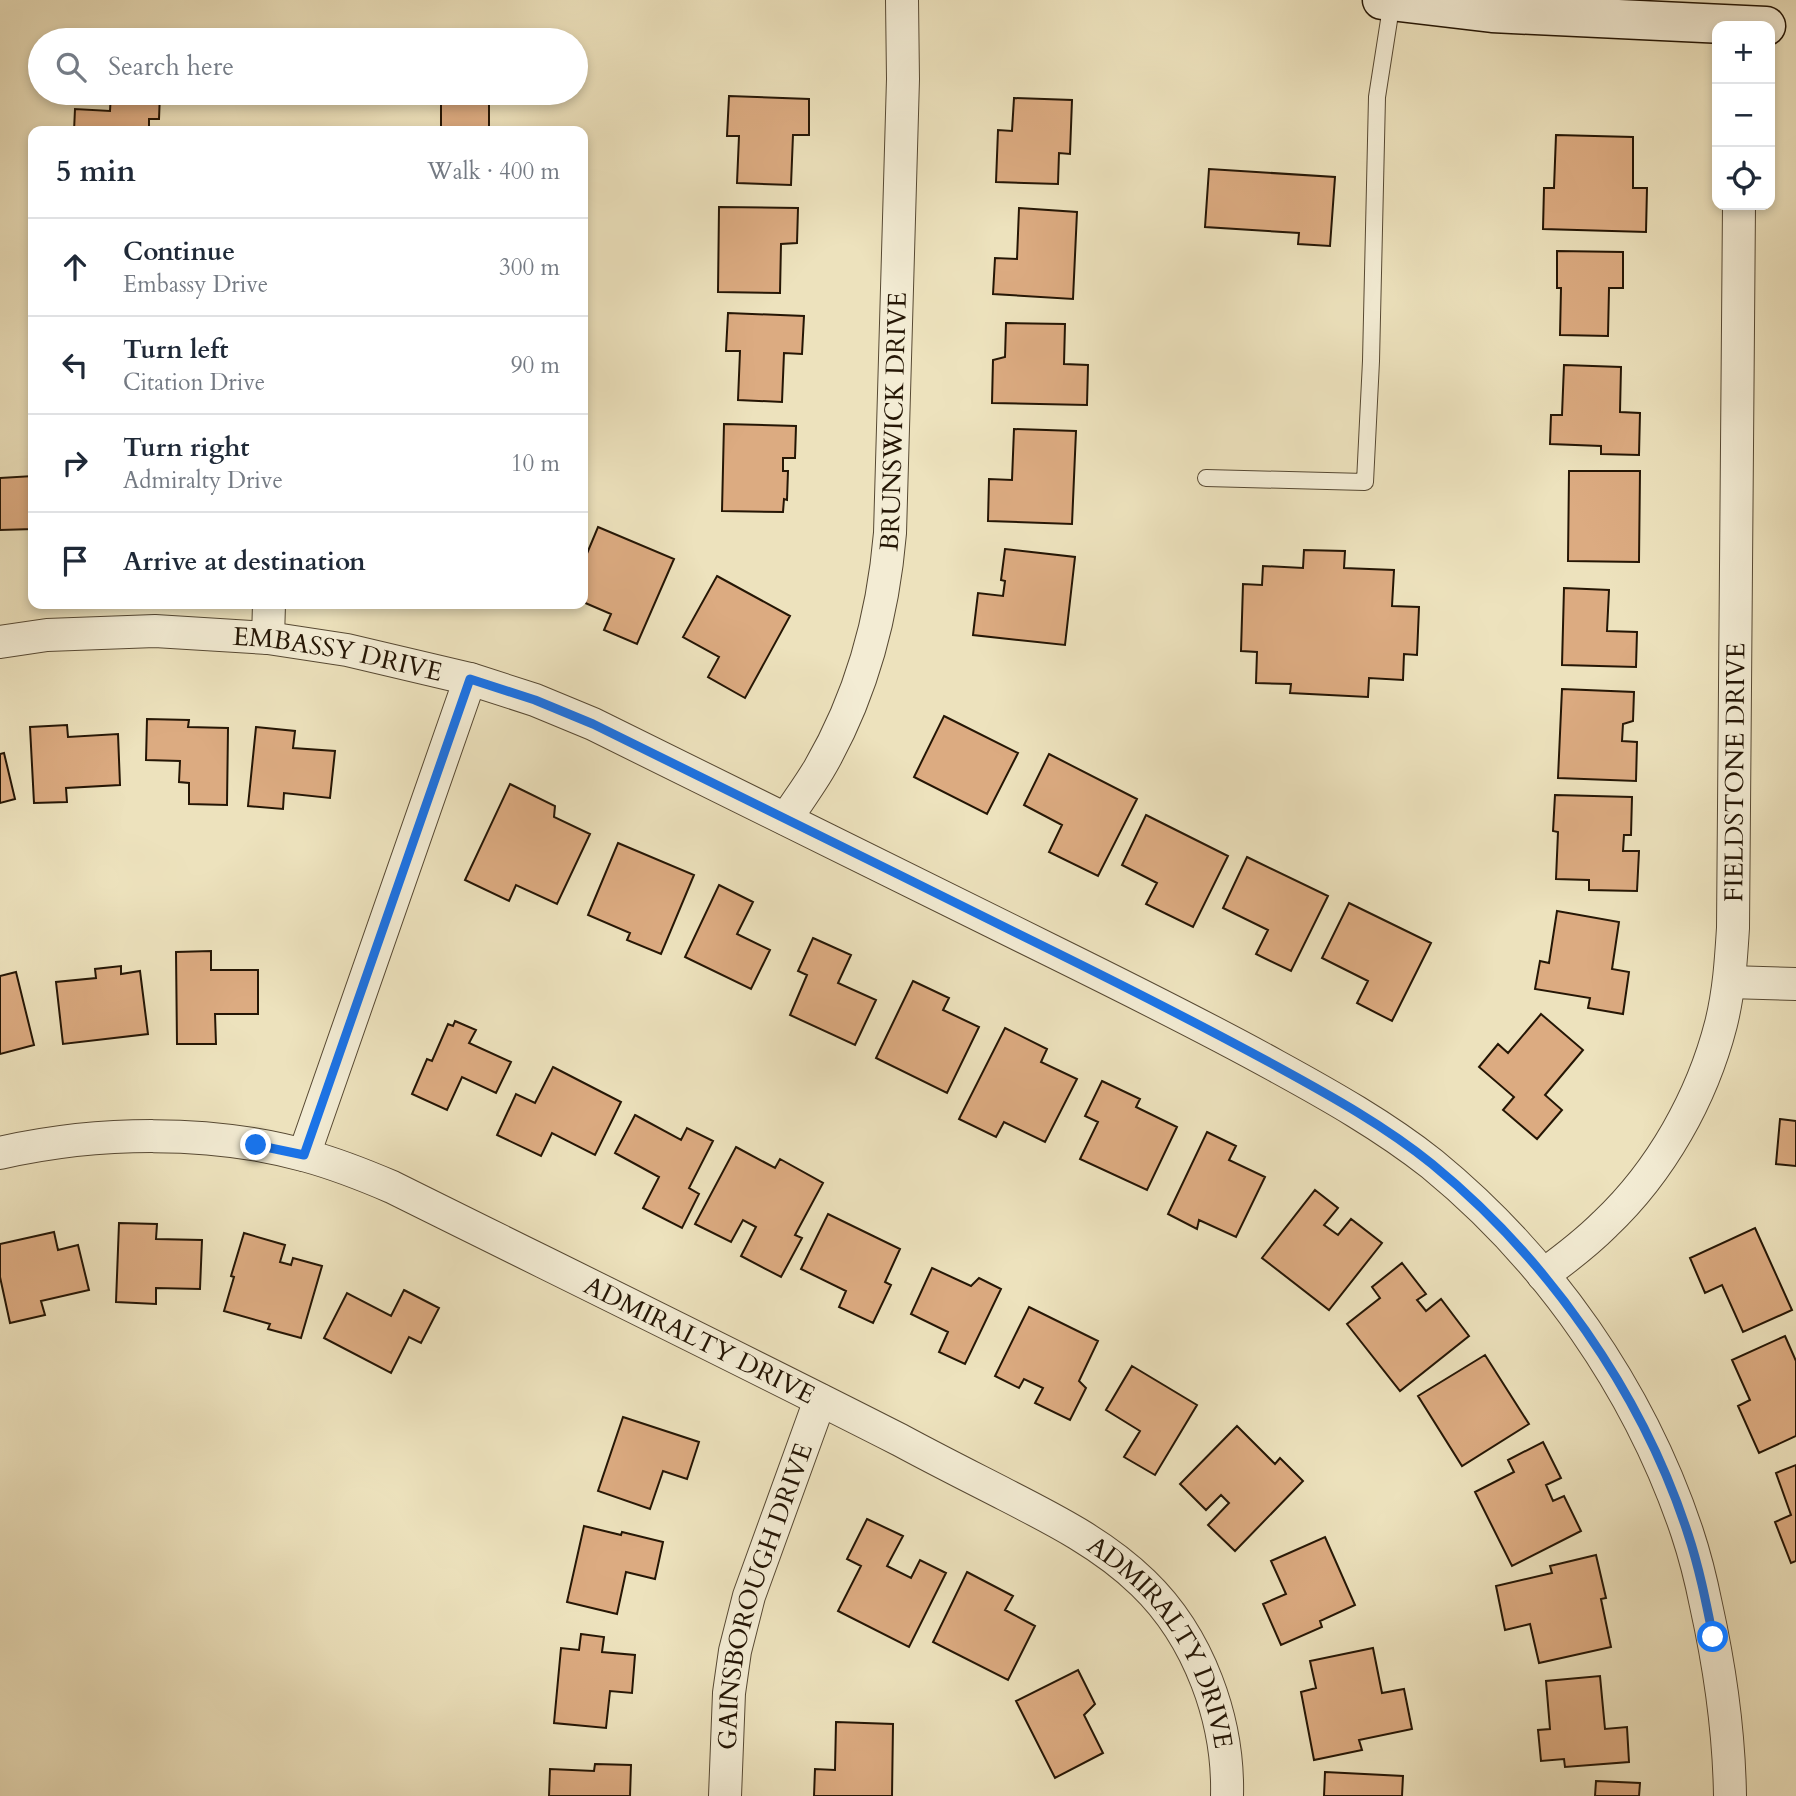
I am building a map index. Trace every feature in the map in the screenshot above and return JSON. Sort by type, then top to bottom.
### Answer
[{"type":"main road","points":[[1387,1],[1492,13],[1712,25]]},
{"type":"main road","points":[[1775,26],[1796,27]]},
{"type":"street","name":"BRUNSWICK DRIVE","points":[[786,819],[820,768],[853,700],[873,642],[887,568],[903,93],[902,0]]},
{"type":"street","name":"FIELDSTONE DRIVE","points":[[1543,1275],[1606,1223],[1634,1193],[1667,1149],[1709,1063],[1729,982],[1734,915],[1738,210]]},
{"type":"street","points":[[268,638],[269,609]]},
{"type":"street","name":"EMBASSY DRIVE","points":[[0,642],[47,635],[155,631],[268,638],[347,650],[470,679],[535,700],[593,724],[1199,1024],[1322,1091],[1394,1137],[1431,1164],[1488,1215],[1543,1275],[1586,1330],[1643,1428],[1688,1533],[1711,1625],[1724,1698],[1730,1759],[1730,1796]]},
{"type":"street","points":[[304,1155],[470,679]]},
{"type":"street","points":[[1729,982],[1796,984]]},
{"type":"street","name":"ADMIRALTY DRIVE","points":[[0,1153],[62,1141],[126,1136],[194,1137],[256,1145],[304,1155],[348,1169],[392,1187],[1057,1521],[1111,1555],[1145,1585],[1174,1620],[1192,1649],[1211,1691],[1224,1745],[1227,1796]]},
{"type":"street","name":"GAINSBOROUGH DRIVE","points":[[725,1796],[729,1693],[735,1651],[749,1596],[820,1400]]},
{"type":"lane","points":[[1206,478],[1365,482],[1371,361],[1377,97],[1387,1]]},
{"type":"building","points":[[729,96],[809,99],[809,135],[793,135],[791,185],[737,183],[739,136],[727,136]]},
{"type":"building","points":[[1014,98],[1072,100],[1070,154],[1059,153],[1058,184],[996,182],[998,130],[1012,131]]},
{"type":"building","points":[[110,105],[160,105],[159,119],[149,119],[149,126],[74,126],[75,109],[110,111]]},
{"type":"building","points":[[441,105],[489,105],[489,126],[441,126]]},
{"type":"building","points":[[1556,135],[1633,137],[1633,188],[1647,188],[1646,232],[1543,229],[1544,188],[1554,188]]},
{"type":"building","points":[[1209,169],[1335,177],[1330,246],[1298,244],[1299,233],[1205,227]]},
{"type":"building","points":[[719,207],[798,208],[797,243],[781,244],[780,293],[718,292]]},
{"type":"building","points":[[1019,208],[1077,212],[1073,299],[993,294],[995,258],[1017,259]]},
{"type":"building","points":[[1557,251],[1623,252],[1623,288],[1609,288],[1608,336],[1560,335],[1561,288],[1557,288]]},
{"type":"building","points":[[728,313],[804,316],[802,354],[784,353],[782,402],[738,400],[740,351],[726,351]]},
{"type":"building","points":[[1006,323],[1065,324],[1064,364],[1088,365],[1087,405],[992,403],[993,360],[1005,357]]},
{"type":"building","points":[[1564,365],[1621,367],[1620,412],[1640,413],[1639,455],[1601,454],[1601,446],[1550,444],[1551,415],[1562,415]]},
{"type":"building","points":[[724,424],[796,426],[795,458],[783,458],[783,471],[788,471],[787,500],[784,499],[783,512],[722,511]]},
{"type":"building","points":[[1014,429],[1076,431],[1072,524],[988,521],[989,479],[1012,480]]},
{"type":"building","points":[[1569,471],[1640,471],[1639,562],[1568,561]]},
{"type":"building","points":[[28,476],[28,529],[0,530],[0,478]]},
{"type":"building","points":[[598,527],[674,559],[637,644],[604,630],[611,614],[588,604],[588,551]]},
{"type":"building","points":[[1005,549],[1075,557],[1065,645],[973,635],[978,593],[1003,596],[1005,581],[1001,580]]},
{"type":"building","points":[[1304,550],[1345,551],[1344,568],[1394,570],[1392,606],[1419,607],[1417,655],[1404,654],[1403,680],[1369,678],[1368,697],[1290,693],[1291,684],[1256,683],[1257,652],[1241,651],[1243,584],[1262,585],[1263,566],[1303,568]]},
{"type":"building","points":[[717,576],[790,616],[745,698],[708,677],[719,657],[683,637]]},
{"type":"building","points":[[1564,588],[1609,590],[1607,631],[1637,632],[1636,667],[1562,665]]},
{"type":"building","points":[[1562,689],[1634,692],[1633,721],[1623,724],[1622,741],[1637,742],[1636,781],[1558,778]]},
{"type":"building","points":[[944,716],[1018,753],[987,814],[914,777]]},
{"type":"building","points":[[147,719],[189,720],[188,727],[228,728],[227,805],[189,804],[189,783],[179,782],[180,761],[146,760]]},
{"type":"building","points":[[67,725],[68,737],[118,734],[120,785],[66,788],[67,802],[34,803],[30,727]]},
{"type":"building","points":[[256,727],[295,731],[293,748],[335,751],[330,798],[284,793],[283,809],[248,806]]},
{"type":"building","points":[[4,753],[15,799],[0,803],[0,754]]},
{"type":"building","points":[[1049,754],[1137,799],[1098,876],[1049,852],[1062,825],[1024,805]]},
{"type":"building","points":[[510,784],[555,806],[554,817],[590,834],[557,904],[516,885],[509,901],[465,880]]},
{"type":"building","points":[[1555,795],[1632,797],[1631,835],[1624,835],[1623,851],[1639,851],[1637,891],[1589,890],[1589,880],[1556,879],[1558,832],[1553,831]]},
{"type":"building","points":[[1146,815],[1228,856],[1193,927],[1146,904],[1157,883],[1122,865]]},
{"type":"building","points":[[618,843],[694,875],[661,954],[627,940],[630,933],[588,915]]},
{"type":"building","points":[[1247,857],[1328,896],[1291,971],[1256,954],[1268,930],[1223,908]]},
{"type":"building","points":[[719,885],[753,902],[737,934],[770,950],[751,989],[685,957]]},
{"type":"building","points":[[1349,903],[1431,943],[1392,1021],[1357,1003],[1368,981],[1322,958]]},
{"type":"building","points":[[1557,911],[1619,922],[1612,969],[1629,972],[1623,1014],[1588,1008],[1590,998],[1535,989],[1540,961],[1549,963]]},
{"type":"building","points":[[813,938],[851,955],[838,983],[876,1000],[855,1045],[790,1015],[807,975],[798,971]]},
{"type":"building","points":[[211,951],[211,970],[258,970],[258,1014],[215,1014],[216,1044],[177,1044],[176,952]]},
{"type":"building","points":[[121,966],[121,974],[140,971],[148,1034],[63,1044],[56,982],[96,978],[95,969]]},
{"type":"building","points":[[16,972],[34,1045],[0,1054],[0,976]]},
{"type":"building","points":[[913,981],[949,998],[943,1010],[979,1027],[947,1093],[876,1058]]},
{"type":"building","points":[[1541,1014],[1583,1050],[1545,1095],[1562,1110],[1537,1139],[1503,1110],[1514,1097],[1479,1067],[1498,1044],[1508,1053]]},
{"type":"building","points":[[455,1021],[476,1030],[469,1043],[511,1062],[496,1093],[462,1077],[447,1110],[412,1094],[427,1059],[432,1061],[448,1024],[453,1026]]},
{"type":"building","points":[[1005,1028],[1047,1049],[1041,1062],[1077,1079],[1045,1142],[1004,1122],[996,1137],[959,1119]]},
{"type":"building","points":[[553,1067],[621,1102],[595,1155],[552,1133],[541,1156],[497,1135],[516,1094],[535,1103]]},
{"type":"building","points":[[1102,1081],[1140,1099],[1136,1107],[1177,1127],[1147,1190],[1080,1159],[1098,1122],[1085,1116]]},
{"type":"building","points":[[635,1115],[681,1140],[687,1128],[713,1141],[689,1188],[699,1194],[682,1228],[643,1208],[659,1177],[615,1153]]},
{"type":"building","points":[[1780,1119],[1796,1121],[1796,1166],[1776,1164]]},
{"type":"building","points":[[1207,1132],[1236,1146],[1229,1160],[1265,1177],[1236,1237],[1199,1220],[1197,1229],[1168,1214]]},
{"type":"building","points":[[736,1147],[775,1168],[780,1159],[823,1183],[795,1235],[802,1238],[781,1277],[741,1256],[756,1227],[743,1220],[731,1242],[695,1224]]},
{"type":"building","points":[[1315,1190],[1338,1208],[1324,1225],[1338,1235],[1351,1219],[1382,1243],[1329,1310],[1262,1258]]},
{"type":"building","points":[[828,1214],[900,1249],[885,1282],[891,1285],[873,1323],[839,1307],[846,1291],[801,1269]]},
{"type":"building","points":[[119,1223],[157,1224],[156,1239],[202,1240],[200,1289],[156,1288],[156,1304],[116,1302]]},
{"type":"building","points":[[1755,1228],[1792,1310],[1743,1332],[1722,1285],[1705,1293],[1690,1258]]},
{"type":"building","points":[[54,1232],[58,1250],[78,1245],[89,1290],[41,1301],[45,1315],[10,1323],[0,1277],[0,1244]]},
{"type":"building","points":[[244,1233],[285,1245],[280,1262],[291,1265],[293,1258],[322,1266],[301,1338],[268,1329],[270,1324],[224,1311]]},
{"type":"building","points":[[1402,1263],[1426,1294],[1417,1300],[1426,1311],[1441,1299],[1469,1336],[1400,1391],[1347,1324],[1380,1298],[1372,1287]]},
{"type":"building","points":[[932,1268],[971,1286],[979,1278],[1001,1289],[965,1364],[939,1352],[948,1332],[911,1314]]},
{"type":"building","points":[[404,1290],[439,1308],[421,1343],[409,1337],[391,1373],[324,1338],[347,1293],[391,1316]]},
{"type":"building","points":[[1029,1307],[1098,1341],[1079,1381],[1086,1388],[1070,1420],[1035,1403],[1043,1388],[1024,1379],[1019,1388],[995,1376]]},
{"type":"building","points":[[1785,1336],[1796,1361],[1796,1436],[1759,1453],[1738,1406],[1750,1400],[1732,1360]]},
{"type":"building","points":[[1485,1355],[1529,1424],[1462,1466],[1418,1396]]},
{"type":"building","points":[[1132,1366],[1197,1405],[1155,1475],[1124,1457],[1140,1431],[1106,1410]]},
{"type":"building","points":[[623,1417],[699,1442],[687,1479],[663,1471],[650,1509],[598,1491]]},
{"type":"building","points":[[1237,1426],[1275,1464],[1280,1458],[1303,1481],[1235,1551],[1208,1525],[1229,1503],[1221,1495],[1206,1510],[1180,1484]]},
{"type":"building","points":[[1543,1442],[1561,1478],[1546,1485],[1553,1501],[1564,1496],[1581,1531],[1512,1566],[1475,1492],[1514,1472],[1508,1460]]},
{"type":"building","points":[[1796,1465],[1796,1561],[1791,1563],[1775,1522],[1791,1515],[1776,1473]]},
{"type":"building","points":[[867,1519],[903,1536],[887,1566],[911,1578],[920,1560],[946,1573],[909,1647],[838,1611],[861,1566],[847,1559]]},
{"type":"building","points":[[584,1526],[663,1542],[655,1579],[626,1572],[617,1614],[567,1602]]},
{"type":"building","points":[[1325,1537],[1355,1605],[1320,1621],[1322,1627],[1281,1645],[1263,1604],[1286,1594],[1271,1561]]},
{"type":"building","points":[[1596,1555],[1606,1598],[1601,1599],[1611,1647],[1539,1663],[1530,1624],[1505,1630],[1496,1586],[1552,1573],[1550,1566]]},
{"type":"building","points":[[967,1572],[1013,1596],[1005,1610],[1035,1626],[1008,1680],[933,1642]]},
{"type":"building","points":[[581,1634],[604,1637],[602,1652],[635,1655],[632,1693],[610,1691],[606,1728],[554,1723],[561,1648],[579,1650]]},
{"type":"building","points":[[1373,1648],[1382,1693],[1404,1689],[1412,1729],[1359,1740],[1362,1750],[1314,1760],[1301,1692],[1316,1688],[1310,1661]]},
{"type":"building","points":[[1078,1670],[1095,1704],[1084,1715],[1103,1753],[1055,1778],[1016,1701]]},
{"type":"building","points":[[1600,1676],[1605,1729],[1627,1727],[1629,1762],[1565,1767],[1564,1759],[1541,1761],[1538,1730],[1550,1729],[1546,1681]]},
{"type":"building","points":[[836,1722],[893,1724],[892,1796],[814,1796],[815,1769],[835,1770]]},
{"type":"building","points":[[595,1764],[631,1765],[630,1796],[549,1796],[550,1769],[594,1771]]},
{"type":"building","points":[[1325,1772],[1403,1776],[1402,1796],[1324,1796]]},
{"type":"building","points":[[1596,1781],[1640,1783],[1639,1796],[1595,1796]]},
{"type":"route","points":[[256,1145],[304,1155],[470,679],[535,700],[593,724],[1199,1024],[1322,1091],[1431,1164],[1488,1215],[1543,1275],[1586,1330],[1616,1378],[1643,1428],[1688,1533],[1713,1637]]}]
